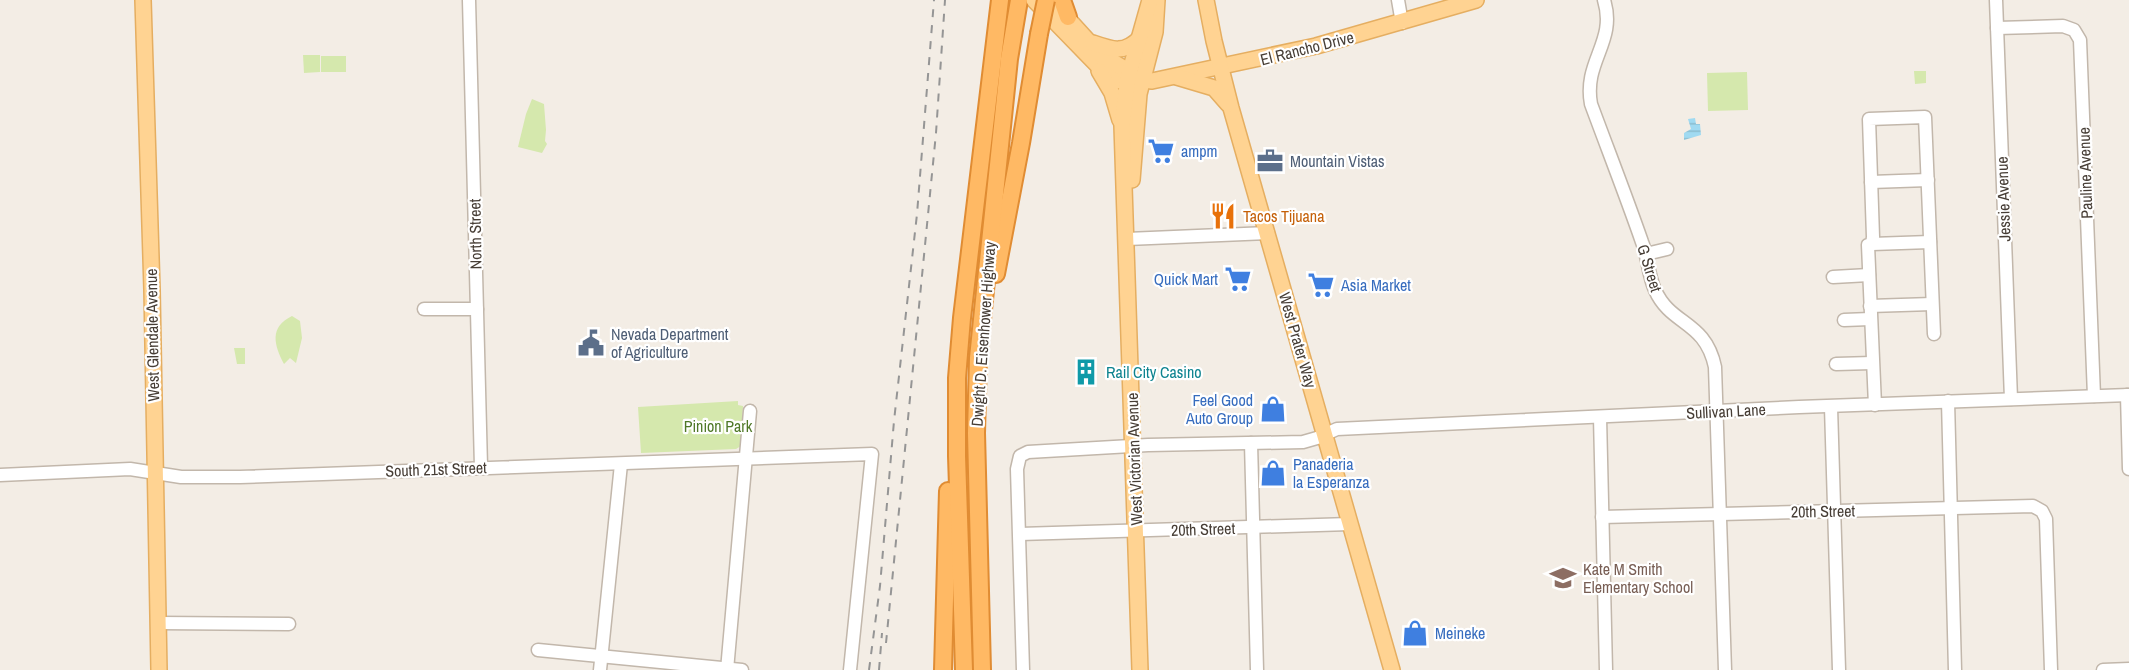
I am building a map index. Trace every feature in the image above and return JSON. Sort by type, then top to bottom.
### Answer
[{"type":"highway","name":"Dwight D. Eisenhower Highway","points":[[985,670],[982,645],[976,433],[981,315],[1019,0]]},
{"type":"highway","points":[[981,315],[995,279],[1039,34],[1048,0]]},
{"type":"highway","points":[[1062,0],[1068,17]]},
{"type":"highway","name":"Dwight D. Eisenhower Highway","points":[[964,670],[957,456],[957,378],[997,1]]},
{"type":"highway","points":[[941,666],[948,491],[957,456]]},
{"type":"main road","name":"West Glendale Avenue","points":[[143,0],[159,670]]},
{"type":"main road","points":[[1034,0],[1106,74],[1120,81],[1135,79]]},
{"type":"main road","points":[[1048,0],[1068,17],[1100,54],[1123,68],[1135,79]]},
{"type":"main road","name":"West Victorian Avenue","points":[[1126,212],[1132,199],[1135,79],[1140,38],[1150,0]]},
{"type":"main road","name":"West Victorian Avenue","points":[[1140,670],[1122,126],[1135,79],[1155,32],[1157,0]]},
{"type":"main road","name":"El Rancho Drive","points":[[1135,79],[1178,77],[1326,44],[1476,0]]},
{"type":"main road","name":"West Prater Way","points":[[1205,3],[1231,108],[1392,670]]},
{"type":"main road","points":[[1090,42],[1118,50],[1132,46],[1140,38]]},
{"type":"main road","points":[[1095,65],[1112,93],[1122,126]]},
{"type":"main road","points":[[1178,77],[1214,88],[1231,108]]},
{"type":"street","name":"North Street","points":[[469,0],[481,467]]},
{"type":"street","points":[[1398,0],[1402,23]]},
{"type":"street","name":"G Street","points":[[1604,0],[1608,20],[1606,32],[1590,74],[1591,105],[1646,254],[1659,299],[1674,315],[1695,329],[1708,346],[1715,367],[1725,670]]},
{"type":"street","name":"Jessie Avenue","points":[[1996,0],[2011,399]]},
{"type":"street","name":"Pauline Avenue","points":[[1997,28],[2063,26],[2074,30],[2080,40],[2094,396]]},
{"type":"street","points":[[1872,244],[1869,119],[1925,117],[1934,334]]},
{"type":"street","points":[[1871,182],[1928,180]]},
{"type":"street","points":[[1127,239],[1268,233]]},
{"type":"street","points":[[1875,405],[1868,245],[1930,242]]},
{"type":"street","points":[[1646,254],[1667,249]]},
{"type":"street","points":[[1833,277],[1869,275]]},
{"type":"street","points":[[1844,320],[1870,313],[1932,304]]},
{"type":"street","points":[[424,309],[477,309]]},
{"type":"street","points":[[1836,364],[1872,363]]},
{"type":"street","points":[[2128,395],[2129,469]]},
{"type":"street","name":"Sullivan Lane","points":[[1020,534],[1017,469],[1020,456],[1028,452],[1133,445],[1303,442],[1337,429],[2128,395]]},
{"type":"street","points":[[1948,401],[1955,670]]},
{"type":"street","points":[[1831,406],[1839,670]]},
{"type":"street","points":[[727,669],[750,411]]},
{"type":"street","points":[[1600,417],[1606,670]]},
{"type":"street","points":[[1251,443],[1257,670]]},
{"type":"street","name":"South 21st Street","points":[[0,475],[130,469],[182,477],[240,477],[872,454],[850,670]]},
{"type":"street","points":[[600,670],[621,464]]},
{"type":"street","name":"20th Street","points":[[1602,517],[2033,506],[2042,511],[2046,519],[2051,670]]},
{"type":"street","name":"20th Street","points":[[1020,534],[1350,524]]},
{"type":"street","points":[[1020,534],[1023,670]]},
{"type":"street","points":[[158,623],[289,624]]},
{"type":"street","points":[[538,650],[742,670]]},
{"type":"street","points":[[2103,670],[2129,669]]},
{"type":"green space","points":[[303,55],[320,55],[320,72],[304,73]]},
{"type":"green space","points":[[321,56],[346,56],[346,72],[321,72]]},
{"type":"green space","points":[[1914,71],[1926,71],[1926,83],[1915,84]]},
{"type":"green space","points":[[1747,72],[1748,110],[1708,111],[1707,73]]},
{"type":"green space","points":[[532,99],[544,104],[547,144],[542,153],[518,147]]},
{"type":"green space","points":[[292,316],[300,321],[302,338],[296,363],[290,358],[284,364],[276,343],[277,331],[285,320]]},
{"type":"green space","points":[[234,348],[245,348],[245,364],[237,364]]},
{"type":"green space","name":"Pinion Park","points":[[738,401],[738,405],[743,406],[741,446],[736,449],[641,453],[638,407]]},
{"type":"water","points":[[1695,118],[1696,124],[1700,124],[1701,135],[1684,140],[1684,133],[1691,129],[1688,119]]},
{"type":"railway","points":[[869,670],[880,586],[894,421],[917,214],[934,0]]},
{"type":"railway","points":[[886,643],[936,133],[945,0]]},
{"type":"railway","points":[[879,670],[882,633]]},
{"type":"place","name":"ampm","points":[[1161,151]]},
{"type":"place","name":"Mountain Vistas","points":[[1270,161]]},
{"type":"place","name":"Tacos Tijuana","points":[[1223,216]]},
{"type":"place","name":"Quick Mart","points":[[1238,279]]},
{"type":"place","name":"Asia Market","points":[[1321,285]]},
{"type":"place","name":"Nevada Department of Agriculture","points":[[591,343]]},
{"type":"place","name":"Rail City Casino","points":[[1086,372]]},
{"type":"place","name":"Feel Good Auto Group","points":[[1273,409]]},
{"type":"place","name":"Panaderia la Esperanza","points":[[1273,473]]},
{"type":"place","name":"Kate M Smith Elementary School","points":[[1563,578]]},
{"type":"place","name":"Meineke","points":[[1415,633]]}]
